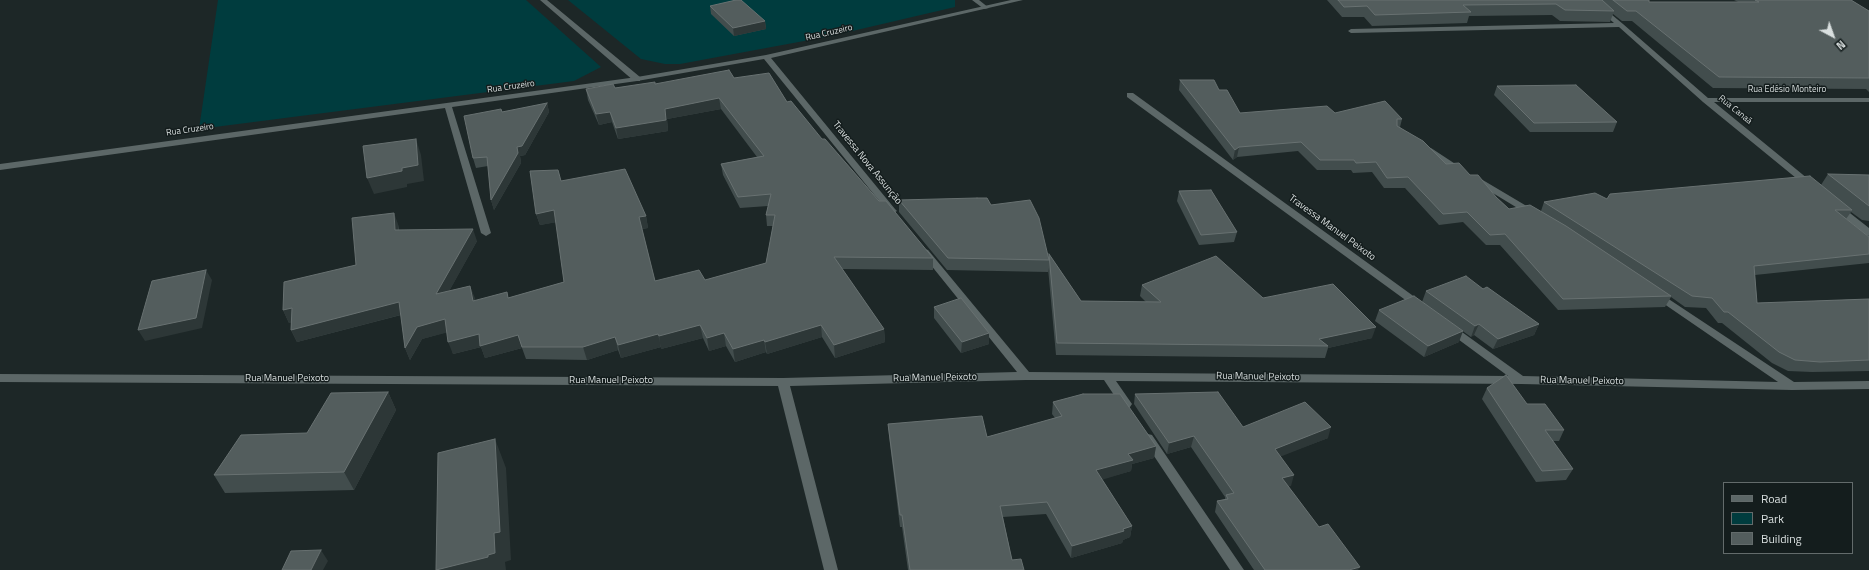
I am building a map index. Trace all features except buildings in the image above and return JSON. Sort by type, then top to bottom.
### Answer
[{"type":"street","points":[[543,0],[637,79]]},
{"type":"street","points":[[975,0],[986,8]]},
{"type":"street","name":"Rua Cruzeiro","points":[[0,166],[637,79],[766,57],[1020,0]]},
{"type":"street","name":"Rua Canaã","points":[[1590,0],[1621,25],[1706,100],[1815,189]]},
{"type":"street","points":[[1351,31],[1621,25]]},
{"type":"street","name":"Travessa Nova Assunção","points":[[766,57],[896,216]]},
{"type":"street","name":"Travessa Manuel Peixoto","points":[[1130,95],[1424,310]]},
{"type":"street","name":"Rua Edésio Monteiro","points":[[1706,100],[1869,100]]},
{"type":"street","points":[[448,106],[486,233]]},
{"type":"street","points":[[1418,144],[1538,217]]},
{"type":"street","points":[[1833,204],[1869,234]]},
{"type":"street","points":[[921,247],[1026,376]]},
{"type":"street","points":[[1649,290],[1792,386]]},
{"type":"street","points":[[1444,324],[1520,380]]},
{"type":"street","name":"Rua Manuel Peixoto","points":[[0,378],[783,382],[1026,376],[1107,376],[1520,380],[1792,386],[1869,386]]},
{"type":"street","points":[[1107,376],[1133,415]]},
{"type":"street","points":[[783,382],[831,570]]},
{"type":"street","points":[[1142,428],[1237,570]]},
{"type":"green space","points":[[218,0],[526,0],[601,67],[574,81],[199,129]]},
{"type":"green space","points":[[568,0],[955,0],[955,7],[831,36],[680,64],[665,64],[641,59]]}]
